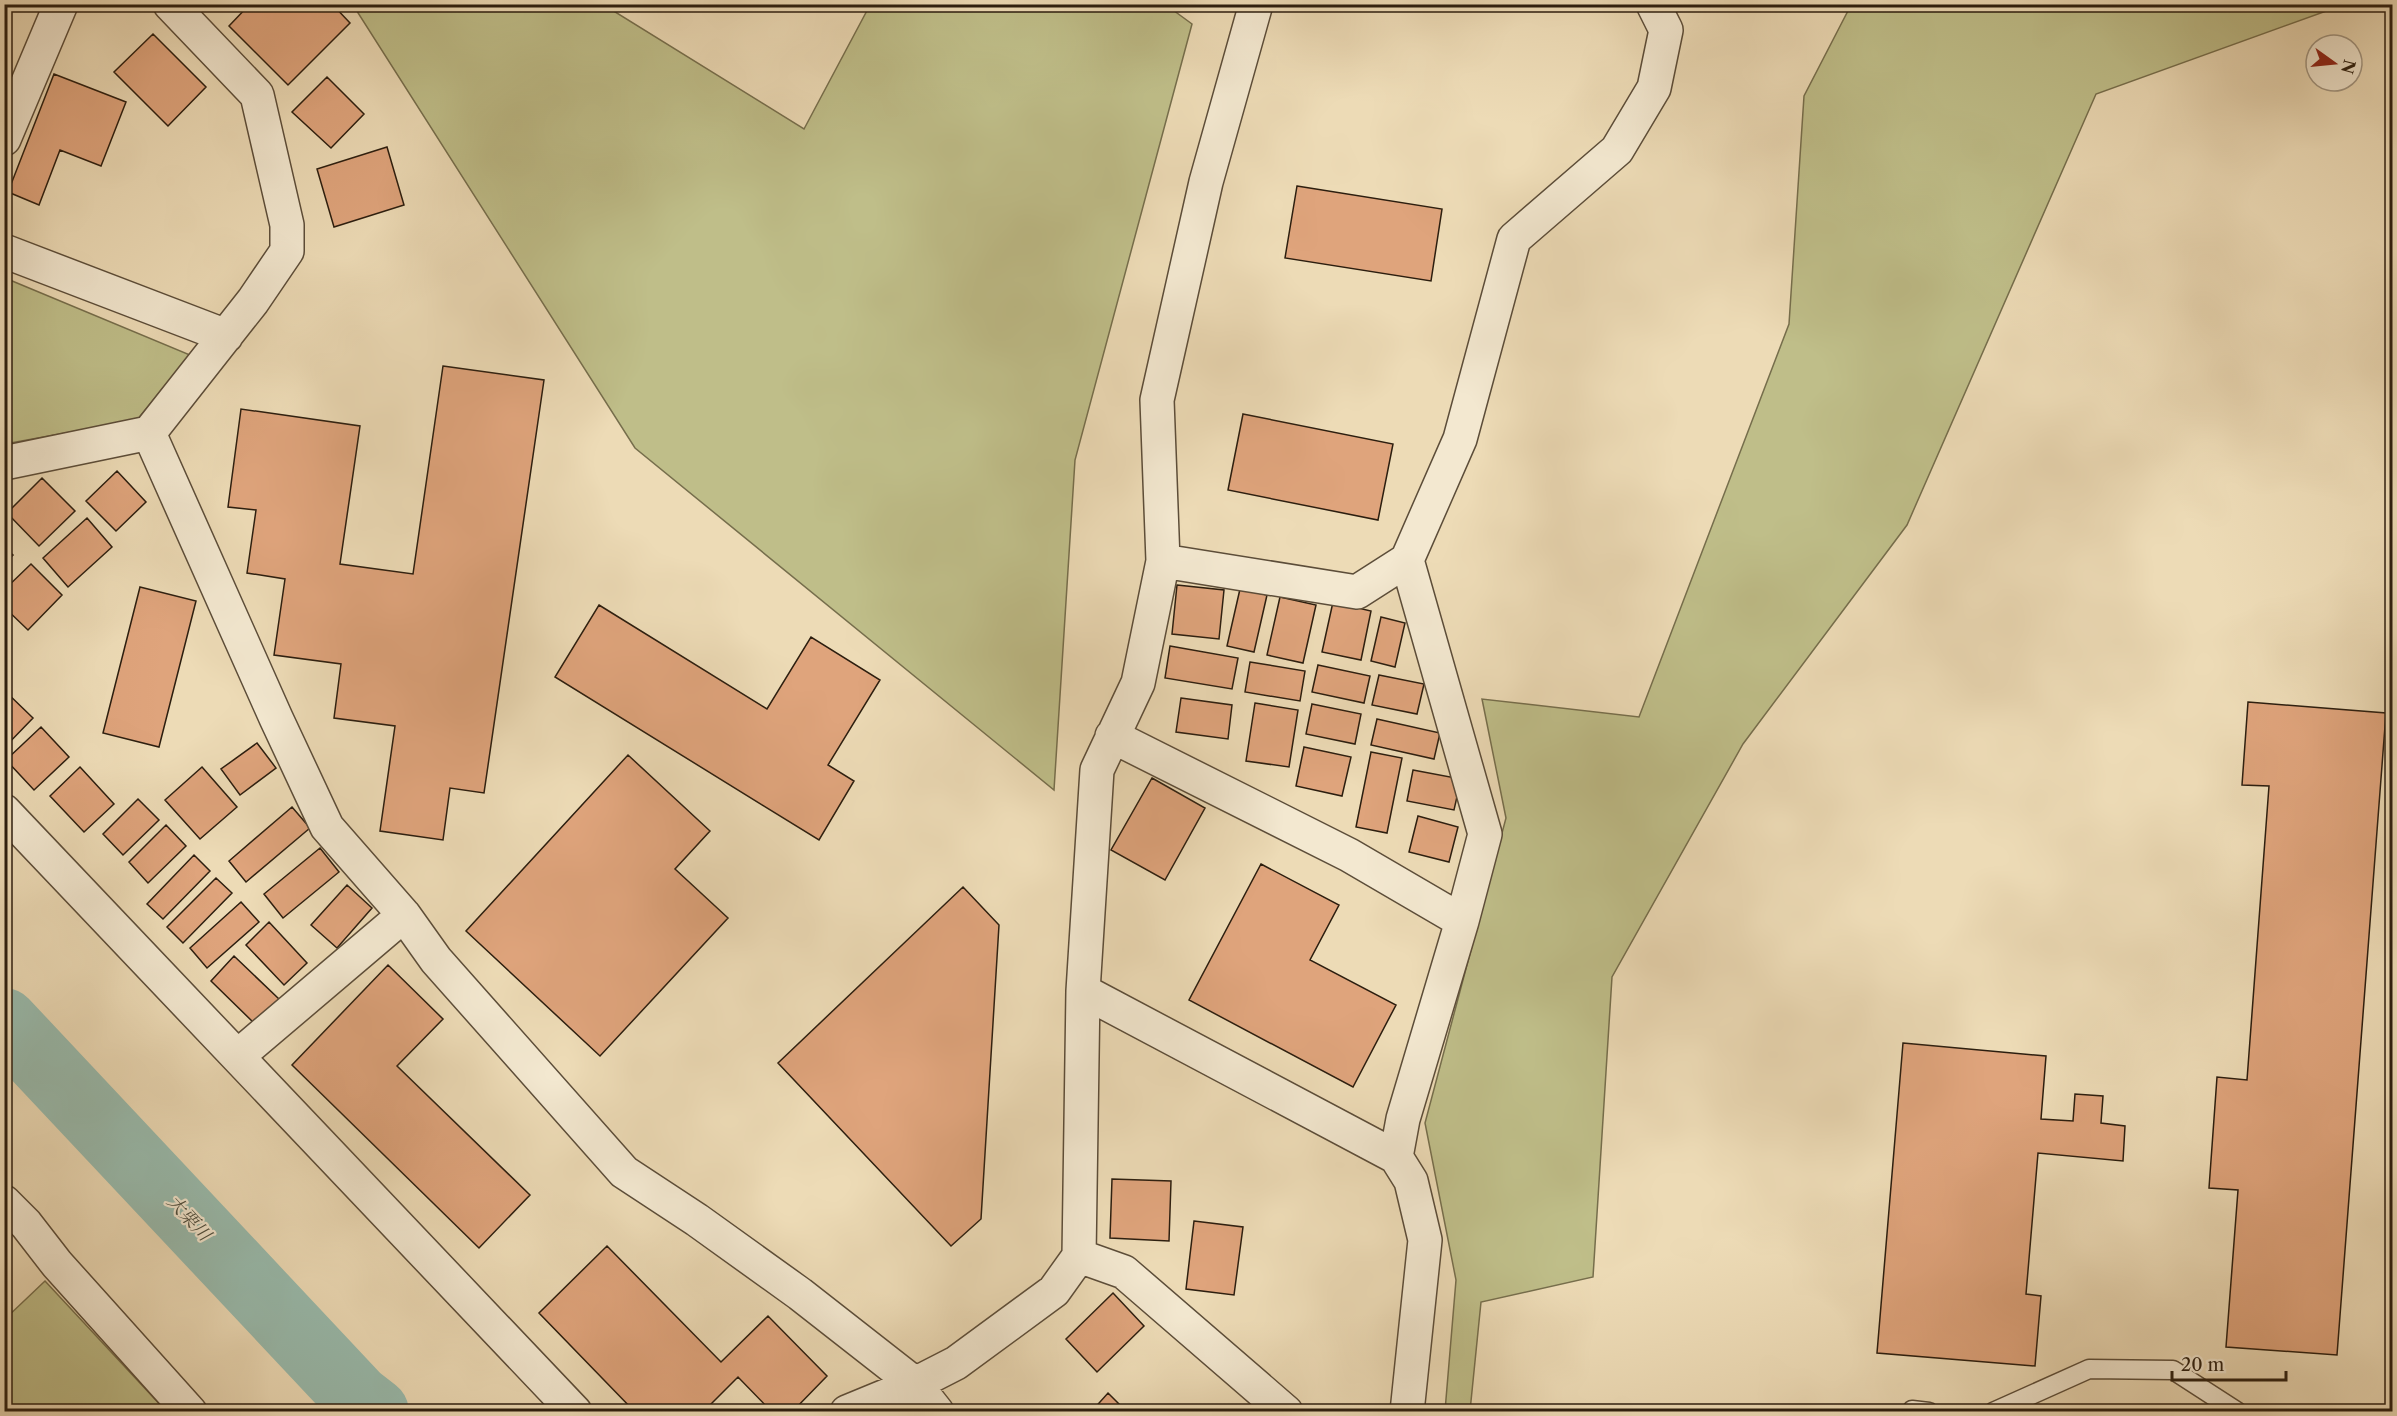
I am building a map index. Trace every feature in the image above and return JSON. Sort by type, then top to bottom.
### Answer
[{"type":"street","points":[[4,139],[61,4]]},
{"type":"street","points":[[4,464],[149,433],[226,336],[287,251],[287,225],[257,95],[170,4]]},
{"type":"street","points":[[848,1412],[915,1384],[956,1363],[1054,1292],[1079,1256],[1083,991],[1097,770],[1138,683],[1162,561],[1157,400],[1206,182],[1256,4]]},
{"type":"street","points":[[1162,561],[1357,592],[1407,560],[1460,439],[1514,238],[1617,150],[1654,88],[1666,30],[1653,4]]},
{"type":"street","points":[[4,251],[226,336]]},
{"type":"street","points":[[149,433],[327,827],[404,915],[436,960],[624,1172],[697,1220],[800,1294],[915,1384],[937,1412]]},
{"type":"street","points":[[1396,1157],[1403,1119],[1462,921],[1485,834],[1407,560]]},
{"type":"street","points":[[1112,736],[1349,855],[1462,921]]},
{"type":"street","points":[[4,811],[575,1412]]},
{"type":"street","points":[[238,1056],[404,915]]},
{"type":"street","points":[[1083,991],[1396,1157],[1411,1180],[1425,1240],[1407,1412]]},
{"type":"street","points":[[4,1202],[26,1224],[57,1264],[190,1412]]},
{"type":"street","points":[[1079,1256],[1124,1272],[1286,1412]]},
{"type":"lane","points":[[1993,1412],[2089,1369],[2173,1370],[2238,1412]]},
{"type":"shaded area","points":[[353,5],[604,5],[804,129],[870,5],[1166,5],[1192,24],[1075,460],[1054,790],[635,448]]},
{"type":"shaded area","points":[[1851,5],[2343,5],[2096,94],[1907,525],[1743,744],[1612,977],[1593,1277],[1481,1302],[1470,1411],[1445,1411],[1456,1280],[1425,1123],[1506,818],[1482,699],[1639,717],[1789,324],[1804,96]]},
{"type":"shaded area","points":[[5,278],[190,355],[137,420],[5,444]]},
{"type":"shaded area","points":[[45,1281],[166,1411],[5,1411],[5,1319]]},
{"type":"building","points":[[250,4],[332,4],[350,23],[288,85],[229,26]]},
{"type":"building","points":[[153,34],[206,87],[168,126],[114,72]]},
{"type":"building","points":[[54,74],[126,102],[101,166],[60,150],[39,205],[8,192]]},
{"type":"building","points":[[327,77],[364,114],[331,148],[292,112]]},
{"type":"building","points":[[387,147],[404,205],[334,227],[317,169]]},
{"type":"building","points":[[1297,186],[1442,209],[1431,281],[1285,258]]},
{"type":"building","points":[[443,366],[544,380],[484,793],[450,788],[443,840],[380,831],[395,726],[334,718],[341,664],[274,655],[285,579],[247,573],[256,510],[228,507],[241,409],[360,426],[340,564],[413,574]]},
{"type":"building","points":[[1243,414],[1393,444],[1378,520],[1228,490]]},
{"type":"building","points":[[117,471],[146,502],[116,531],[86,501]]},
{"type":"building","points":[[42,478],[75,511],[39,546],[7,513]]},
{"type":"building","points":[[87,518],[112,547],[68,587],[43,558]]},
{"type":"building","points":[[4,547],[13,555],[4,564]]},
{"type":"building","points":[[31,564],[62,595],[28,630],[4,607],[4,590]]},
{"type":"building","points":[[1177,585],[1224,590],[1219,639],[1172,634]]},
{"type":"building","points":[[140,587],[196,601],[159,747],[103,733]]},
{"type":"building","points":[[1240,589],[1267,595],[1254,652],[1227,646]]},
{"type":"building","points":[[1280,597],[1316,605],[1303,663],[1267,655]]},
{"type":"building","points":[[1333,602],[1371,611],[1361,660],[1322,652]]},
{"type":"building","points":[[599,605],[767,709],[811,637],[880,680],[828,765],[854,781],[819,840],[555,677]]},
{"type":"building","points":[[1381,617],[1405,623],[1395,667],[1371,661]]},
{"type":"building","points":[[1170,646],[1238,658],[1232,689],[1165,678]]},
{"type":"building","points":[[1250,662],[1305,671],[1300,701],[1245,692]]},
{"type":"building","points":[[1318,665],[1370,676],[1364,703],[1312,692]]},
{"type":"building","points":[[1379,675],[1424,684],[1417,714],[1372,705]]},
{"type":"building","points":[[4,690],[33,718],[4,748]]},
{"type":"building","points":[[1181,698],[1232,705],[1228,739],[1176,732]]},
{"type":"building","points":[[2248,702],[2386,713],[2337,1355],[2226,1347],[2238,1190],[2209,1188],[2217,1077],[2247,1080],[2269,786],[2242,785]]},
{"type":"building","points":[[1255,703],[1298,710],[1289,767],[1246,761]]},
{"type":"building","points":[[1312,704],[1361,714],[1355,744],[1306,734]]},
{"type":"building","points":[[1377,719],[1440,733],[1434,759],[1371,745]]},
{"type":"building","points":[[41,727],[69,757],[34,790],[6,760]]},
{"type":"building","points":[[257,743],[276,768],[240,795],[221,769]]},
{"type":"building","points":[[1304,747],[1351,757],[1342,796],[1296,786]]},
{"type":"building","points":[[1371,752],[1402,758],[1387,833],[1356,827]]},
{"type":"building","points":[[628,755],[710,831],[675,869],[728,918],[600,1056],[466,931]]},
{"type":"building","points":[[80,767],[114,804],[84,832],[50,796]]},
{"type":"building","points":[[202,767],[237,807],[200,839],[165,800]]},
{"type":"building","points":[[1413,770],[1461,779],[1454,810],[1407,801]]},
{"type":"building","points":[[1152,778],[1205,808],[1165,880],[1111,850]]},
{"type":"building","points":[[138,799],[159,820],[123,855],[103,834]]},
{"type":"building","points":[[292,807],[310,828],[246,882],[229,861]]},
{"type":"building","points":[[1418,816],[1458,827],[1449,862],[1409,852]]},
{"type":"building","points":[[166,825],[186,846],[148,883],[129,862]]},
{"type":"building","points":[[320,848],[339,872],[283,918],[264,894]]},
{"type":"building","points":[[194,855],[210,871],[163,919],[147,904]]},
{"type":"building","points":[[1261,864],[1339,905],[1310,960],[1396,1005],[1353,1087],[1189,1000]]},
{"type":"building","points":[[216,878],[232,893],[183,943],[167,927]]},
{"type":"building","points":[[347,885],[372,908],[337,948],[311,925]]},
{"type":"building","points":[[963,887],[999,925],[981,1219],[951,1246],[778,1063]]},
{"type":"building","points":[[241,902],[259,922],[207,968],[190,948]]},
{"type":"building","points":[[269,922],[307,963],[284,985],[246,945]]},
{"type":"building","points":[[234,956],[279,999],[255,1024],[211,981]]},
{"type":"building","points":[[388,965],[443,1019],[397,1066],[530,1195],[479,1248],[292,1065]]},
{"type":"building","points":[[1903,1043],[2046,1056],[2041,1119],[2073,1121],[2075,1094],[2103,1096],[2101,1123],[2125,1126],[2123,1161],[2038,1153],[2026,1294],[2041,1296],[2035,1366],[1877,1353]]},
{"type":"building","points":[[1112,1179],[1171,1181],[1169,1241],[1110,1238]]},
{"type":"building","points":[[1194,1221],[1243,1227],[1234,1295],[1186,1289]]},
{"type":"building","points":[[607,1246],[721,1362],[768,1316],[827,1376],[792,1412],[772,1412],[738,1377],[703,1412],[635,1412],[539,1313]]},
{"type":"building","points":[[1113,1293],[1144,1326],[1097,1372],[1066,1339]]},
{"type":"building","points":[[1108,1393],[1127,1412],[1091,1412]]},
{"type":"waterway","name":"大栗川","points":[[4,1022],[357,1398],[375,1412]]}]
